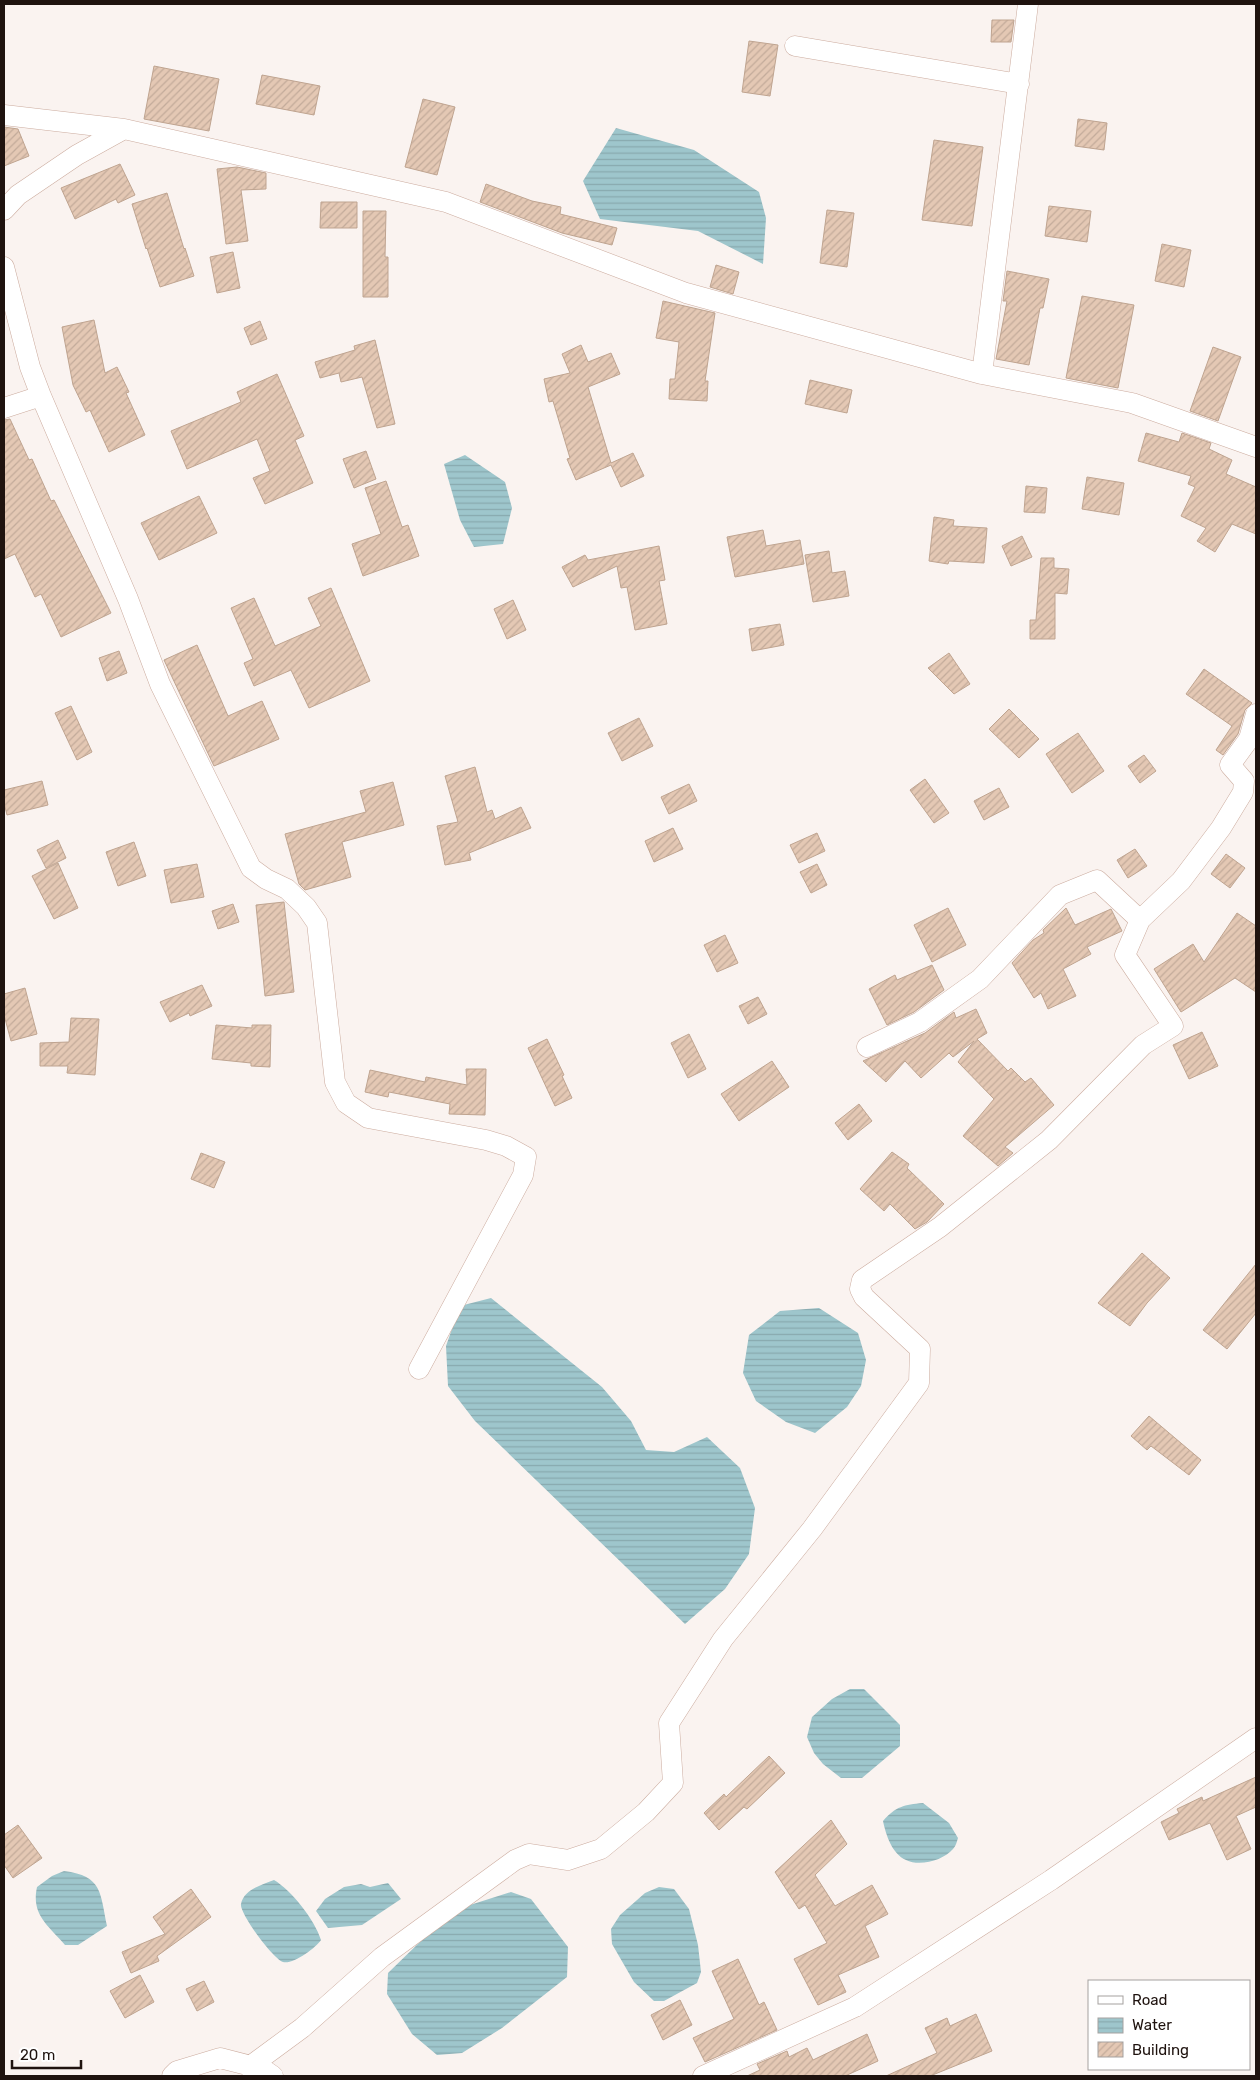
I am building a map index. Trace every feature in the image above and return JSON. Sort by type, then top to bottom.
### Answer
[{"type":"street","points":[[982,374],[1028,4]]},
{"type":"street","points":[[795,46],[1019,84]]},
{"type":"street","points":[[4,115],[124,129],[446,202],[686,293],[982,374],[1132,404],[1256,447]]},
{"type":"street","points":[[4,210],[18,195],[77,155],[124,129]]},
{"type":"street","points":[[4,267],[30,367],[128,599],[160,684],[251,868],[266,879],[287,889],[306,907],[317,923],[335,1082],[346,1102],[368,1118],[486,1140],[506,1146],[526,1157],[523,1175],[419,1369]]},
{"type":"street","points":[[4,408],[41,396]]},
{"type":"street","points":[[249,2067],[302,2028],[382,1957],[515,1860],[529,1854],[568,1860],[601,1850],[646,1812],[673,1783],[669,1723],[723,1639],[812,1529],[919,1383],[920,1348],[864,1297],[860,1289],[862,1280],[940,1227],[1049,1140],[1143,1045],[1173,1026],[1125,955],[1140,920],[1181,881],[1221,828],[1243,792],[1244,781],[1230,765],[1249,739],[1256,714]]},
{"type":"street","points":[[867,1048],[920,1022],[980,979],[1060,895],[1097,880],[1140,920]]},
{"type":"street","points":[[703,2076],[733,2070],[855,2007],[1051,1880],[1256,1738]]},
{"type":"street","points":[[172,2076],[177,2071],[220,2058],[263,2070],[273,2076]]},
{"type":"water","points":[[616,128],[694,150],[759,192],[766,218],[763,264],[698,231],[600,219],[583,181]]},
{"type":"water","points":[[465,455],[505,482],[512,508],[503,544],[474,547],[460,520],[444,464]]},
{"type":"water","points":[[491,1298],[602,1387],[631,1421],[646,1450],[674,1452],[707,1437],[740,1468],[755,1508],[749,1554],[725,1589],[685,1624],[475,1421],[448,1386],[446,1346],[460,1306]]},
{"type":"water","points":[[819,1308],[858,1333],[866,1360],[861,1386],[847,1407],[815,1433],[786,1422],[756,1401],[743,1373],[749,1335],[780,1311]]},
{"type":"water","points":[[850,1689],[864,1689],[900,1725],[900,1746],[862,1778],[841,1778],[823,1764],[814,1753],[807,1737],[812,1717],[832,1699]]},
{"type":"water","points":[[923,1803],[949,1823],[958,1838],[954,1848],[949,1853],[938,1859],[918,1863],[906,1860],[893,1849],[883,1821],[892,1812],[901,1807]]},
{"type":"water","points":[[64,1871],[86,1877],[98,1888],[107,1926],[78,1945],[65,1945],[42,1919],[36,1905],[37,1887],[52,1876]]},
{"type":"water","points":[[274,1880],[302,1906],[314,1924],[321,1940],[304,1955],[287,1962],[278,1959],[265,1945],[245,1916],[241,1904],[250,1891]]},
{"type":"water","points":[[388,1883],[401,1899],[362,1925],[328,1928],[316,1911],[325,1899],[344,1887],[361,1884],[370,1887]]},
{"type":"water","points":[[659,1887],[674,1889],[689,1909],[698,1945],[701,1972],[697,1983],[664,2001],[654,2001],[634,1982],[612,1944],[611,1929],[620,1915],[645,1893]]},
{"type":"water","points":[[511,1892],[531,1899],[568,1947],[567,1977],[502,2028],[462,2053],[437,2055],[412,2034],[387,1994],[388,1973],[425,1937],[470,1905]]},
{"type":"building","points":[[992,20],[1014,20],[1011,42],[991,42]]},
{"type":"building","points":[[749,41],[778,45],[770,96],[742,92]]},
{"type":"building","points":[[154,66],[219,79],[209,131],[144,119]]},
{"type":"building","points":[[262,75],[320,86],[314,115],[256,104]]},
{"type":"building","points":[[423,99],[455,107],[437,175],[405,167]]},
{"type":"building","points":[[1078,119],[1107,123],[1104,150],[1075,146]]},
{"type":"building","points":[[4,127],[18,129],[29,156],[4,166]]},
{"type":"building","points":[[934,140],[983,147],[972,226],[922,220]]},
{"type":"building","points":[[120,164],[135,195],[118,203],[116,199],[75,219],[61,188]]},
{"type":"building","points":[[237,167],[266,173],[266,189],[241,190],[248,241],[226,244],[217,169]]},
{"type":"building","points":[[486,184],[532,201],[561,207],[560,214],[617,228],[612,245],[562,233],[480,202]]},
{"type":"building","points":[[167,193],[194,276],[160,287],[132,204]]},
{"type":"building","points":[[321,202],[357,202],[357,228],[320,228]]},
{"type":"building","points":[[1049,206],[1091,211],[1087,242],[1045,236]]},
{"type":"building","points":[[827,210],[854,213],[847,267],[820,263]]},
{"type":"building","points":[[363,211],[386,211],[385,257],[388,257],[388,297],[363,297]]},
{"type":"building","points":[[1162,244],[1191,250],[1184,287],[1155,281]]},
{"type":"building","points":[[233,252],[240,288],[217,293],[210,257]]},
{"type":"building","points":[[716,265],[739,272],[733,294],[710,287]]},
{"type":"building","points":[[1007,271],[1049,279],[1043,308],[1040,308],[1029,365],[996,359],[1007,301],[1003,301]]},
{"type":"building","points":[[1082,296],[1134,305],[1118,388],[1066,378]]},
{"type":"building","points":[[663,301],[715,313],[705,381],[708,381],[707,401],[669,399],[670,379],[675,379],[679,342],[656,338]]},
{"type":"building","points":[[94,320],[105,373],[117,367],[129,392],[126,393],[145,435],[109,452],[90,410],[86,412],[73,385],[62,327]]},
{"type":"building","points":[[260,321],[267,339],[251,345],[244,328]]},
{"type":"building","points":[[375,340],[395,424],[377,428],[362,377],[341,382],[339,373],[320,378],[315,362],[355,350],[354,346]]},
{"type":"building","points":[[581,345],[588,362],[611,353],[620,374],[588,387],[611,463],[633,453],[644,476],[621,487],[611,465],[576,480],[567,459],[570,458],[553,401],[549,402],[544,379],[570,373],[562,354]]},
{"type":"building","points":[[1213,347],[1241,357],[1218,421],[1190,411]]},
{"type":"building","points":[[277,374],[304,436],[295,440],[313,483],[265,504],[253,478],[270,471],[257,439],[187,469],[171,431],[241,402],[237,392]]},
{"type":"building","points":[[810,380],[852,390],[847,413],[805,404]]},
{"type":"building","points":[[10,419],[29,460],[32,459],[51,501],[54,500],[111,613],[61,637],[41,594],[35,597],[15,554],[4,559],[4,420]]},
{"type":"building","points":[[1146,433],[1179,442],[1182,433],[1211,443],[1209,449],[1232,460],[1226,474],[1256,487],[1256,534],[1232,524],[1215,552],[1197,541],[1206,528],[1181,516],[1195,487],[1188,484],[1191,476],[1138,461]]},
{"type":"building","points":[[366,451],[376,479],[354,488],[343,459]]},
{"type":"building","points":[[1087,477],[1124,483],[1119,515],[1082,509]]},
{"type":"building","points":[[386,481],[402,527],[408,525],[419,556],[363,576],[352,544],[381,534],[365,488]]},
{"type":"building","points":[[1026,486],[1047,488],[1045,513],[1024,512]]},
{"type":"building","points":[[199,496],[217,533],[159,560],[141,523]]},
{"type":"building","points":[[934,517],[954,520],[953,526],[987,528],[984,563],[949,561],[948,564],[929,561]]},
{"type":"building","points":[[763,530],[766,546],[800,540],[804,564],[735,577],[727,537]]},
{"type":"building","points":[[1022,536],[1032,557],[1011,566],[1002,546]]},
{"type":"building","points":[[659,546],[665,580],[659,581],[667,624],[635,630],[627,587],[621,588],[617,566],[573,587],[562,567],[585,555],[588,560]]},
{"type":"building","points":[[829,551],[832,573],[845,571],[849,596],[813,602],[805,555]]},
{"type":"building","points":[[1041,558],[1054,558],[1054,568],[1069,569],[1067,594],[1055,593],[1055,639],[1030,639],[1030,620],[1036,620]]},
{"type":"building","points":[[331,588],[370,681],[309,708],[291,670],[254,686],[244,663],[253,659],[231,608],[254,598],[275,646],[321,626],[308,598]]},
{"type":"building","points":[[513,600],[526,630],[507,639],[494,609]]},
{"type":"building","points":[[780,624],[784,645],[752,651],[749,629]]},
{"type":"building","points":[[197,645],[228,716],[262,701],[279,739],[214,766],[164,660]]},
{"type":"building","points":[[119,651],[127,673],[107,681],[99,658]]},
{"type":"building","points":[[949,653],[970,684],[954,694],[928,668]]},
{"type":"building","points":[[1204,669],[1252,703],[1245,710],[1238,734],[1223,755],[1216,750],[1232,726],[1186,694]]},
{"type":"building","points":[[71,706],[92,752],[77,760],[55,713]]},
{"type":"building","points":[[1009,709],[1039,739],[1019,758],[989,729]]},
{"type":"building","points":[[639,718],[653,746],[622,761],[608,733]]},
{"type":"building","points":[[1078,733],[1104,771],[1072,793],[1046,754]]},
{"type":"building","points":[[1144,755],[1156,771],[1140,783],[1128,766]]},
{"type":"building","points":[[475,767],[487,812],[492,810],[495,819],[521,807],[531,828],[469,853],[471,860],[445,865],[437,826],[458,822],[445,776]]},
{"type":"building","points":[[925,779],[949,813],[934,823],[910,790]]},
{"type":"building","points":[[42,781],[48,805],[7,815],[4,803],[4,790]]},
{"type":"building","points":[[393,782],[404,825],[342,842],[351,877],[305,890],[299,884],[285,834],[366,812],[360,791]]},
{"type":"building","points":[[689,784],[697,801],[669,814],[661,797]]},
{"type":"building","points":[[999,788],[1009,807],[984,820],[974,801]]},
{"type":"building","points":[[673,828],[683,849],[654,862],[645,841]]},
{"type":"building","points":[[817,833],[825,851],[799,863],[790,845]]},
{"type":"building","points":[[58,840],[66,858],[46,868],[37,850]]},
{"type":"building","points":[[134,842],[146,876],[118,886],[106,852]]},
{"type":"building","points":[[1135,849],[1147,866],[1128,878],[1117,860]]},
{"type":"building","points":[[1226,854],[1245,868],[1230,888],[1211,874]]},
{"type":"building","points":[[58,863],[78,908],[54,919],[32,876]]},
{"type":"building","points":[[197,864],[204,897],[171,903],[164,870]]},
{"type":"building","points":[[817,864],[827,885],[811,893],[800,872]]},
{"type":"building","points":[[284,902],[294,992],[265,996],[256,905]]},
{"type":"building","points":[[233,904],[239,922],[218,929],[212,911]]},
{"type":"building","points":[[948,908],[966,945],[932,962],[914,925]]},
{"type":"building","points":[[1066,908],[1075,925],[1111,909],[1122,931],[1087,947],[1091,954],[1063,969],[1076,996],[1048,1009],[1041,993],[1034,998],[1012,963],[1033,940],[1044,933],[1043,930]]},
{"type":"building","points":[[1237,913],[1256,926],[1256,992],[1235,978],[1181,1012],[1154,969],[1193,944],[1204,962]]},
{"type":"building","points":[[725,935],[738,963],[717,972],[704,945]]},
{"type":"building","points":[[932,965],[944,990],[914,1012],[887,1025],[869,989],[895,975],[897,980]]},
{"type":"building","points":[[202,985],[212,1006],[190,1016],[189,1013],[170,1022],[160,1002]]},
{"type":"building","points":[[25,988],[37,1034],[11,1041],[4,1015],[4,994]]},
{"type":"building","points":[[758,997],[767,1014],[748,1024],[739,1006]]},
{"type":"building","points":[[976,1009],[987,1033],[977,1039],[1008,1071],[1011,1068],[1025,1082],[1031,1078],[1054,1105],[1005,1147],[1013,1153],[998,1166],[963,1136],[994,1099],[958,1062],[974,1041],[953,1057],[949,1053],[921,1078],[905,1061],[886,1082],[863,1061],[925,1033],[954,1012],[956,1018]]},
{"type":"building","points":[[71,1018],[99,1019],[95,1075],[67,1073],[68,1066],[40,1066],[40,1043],[69,1042]]},
{"type":"building","points":[[216,1025],[252,1028],[252,1025],[271,1025],[270,1067],[251,1066],[251,1063],[212,1059]]},
{"type":"building","points":[[1202,1032],[1218,1066],[1189,1079],[1173,1045]]},
{"type":"building","points":[[689,1034],[706,1069],[688,1078],[671,1043]]},
{"type":"building","points":[[547,1039],[564,1075],[562,1076],[572,1098],[555,1106],[528,1048]]},
{"type":"building","points":[[772,1061],[789,1087],[739,1121],[721,1094]]},
{"type":"building","points":[[466,1069],[486,1069],[485,1115],[449,1114],[450,1104],[389,1092],[388,1097],[365,1092],[370,1070],[425,1082],[426,1077],[467,1085]]},
{"type":"building","points":[[859,1104],[872,1121],[848,1140],[835,1123]]},
{"type":"building","points":[[892,1152],[909,1164],[907,1168],[944,1204],[927,1222],[915,1229],[890,1204],[884,1211],[860,1189]]},
{"type":"building","points":[[201,1153],[225,1162],[214,1188],[191,1179]]},
{"type":"building","points":[[1142,1253],[1170,1278],[1147,1303],[1130,1326],[1098,1303]]},
{"type":"building","points":[[1256,1264],[1256,1313],[1227,1349],[1203,1330]]},
{"type":"building","points":[[1149,1416],[1201,1460],[1189,1475],[1151,1446],[1147,1450],[1131,1436]]},
{"type":"building","points":[[769,1756],[785,1773],[747,1809],[744,1807],[719,1830],[704,1813],[724,1794],[726,1797]]},
{"type":"building","points":[[1256,1777],[1256,1807],[1236,1816],[1251,1849],[1227,1860],[1210,1823],[1169,1840],[1161,1822],[1179,1813],[1177,1809],[1202,1797],[1203,1801]]},
{"type":"building","points":[[831,1820],[847,1844],[815,1875],[835,1906],[872,1885],[888,1914],[865,1926],[879,1957],[838,1975],[846,1992],[818,2005],[794,1959],[827,1943],[805,1905],[799,1909],[775,1872]]},
{"type":"building","points":[[18,1825],[42,1858],[13,1878],[4,1865],[4,1835]]},
{"type":"building","points":[[191,1889],[211,1917],[157,1956],[159,1961],[131,1973],[122,1952],[165,1934],[153,1917]]},
{"type":"building","points":[[738,1959],[759,2005],[764,2002],[777,2030],[705,2062],[693,2038],[734,2019],[712,1971]]},
{"type":"building","points":[[140,1975],[154,2002],[125,2018],[110,1991]]},
{"type":"building","points":[[204,1981],[214,2002],[197,2011],[186,1989]]},
{"type":"building","points":[[680,2000],[692,2025],[663,2040],[651,2015]]},
{"type":"building","points":[[976,2014],[992,2051],[930,2076],[886,2076],[937,2053],[925,2028],[947,2018],[950,2026]]},
{"type":"building","points":[[867,2034],[878,2061],[845,2076],[747,2076],[760,2070],[757,2064],[787,2051],[789,2057],[807,2048],[813,2060]]}]
